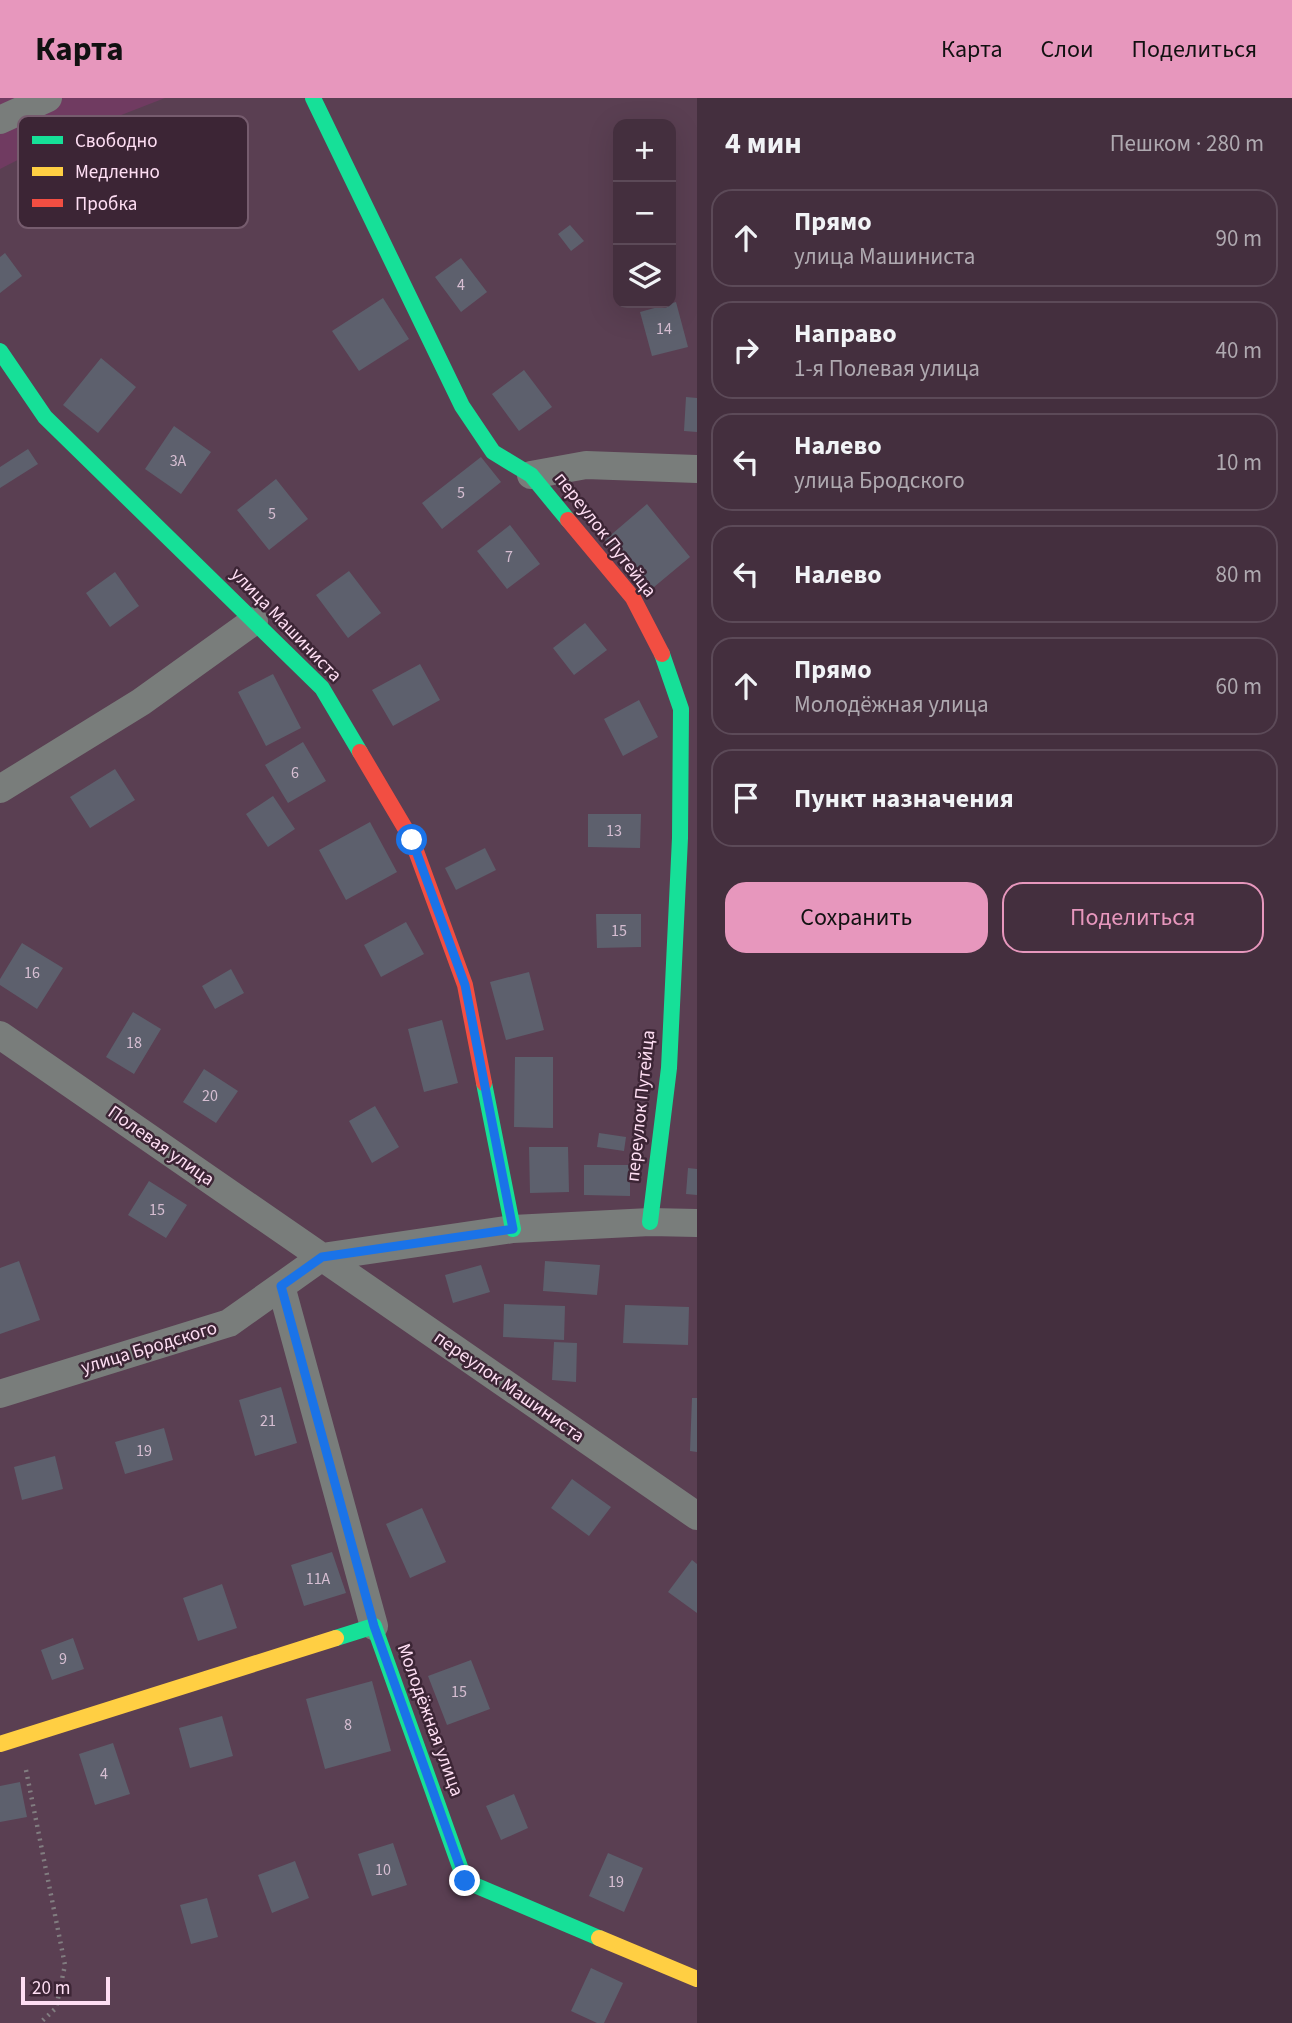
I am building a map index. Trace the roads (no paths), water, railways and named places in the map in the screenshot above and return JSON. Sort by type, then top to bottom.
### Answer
[{"type":"street","points":[[0,120],[48,98]]},
{"type":"street","name":"переулок Путейца","points":[[313,98],[462,406],[493,452],[531,475],[633,598],[662,653],[681,709],[689,838],[669,1068],[650,1222]]},
{"type":"street","name":"улица Машиниста","points":[[0,351],[45,417],[322,688],[412,840],[465,985],[513,1229]]},
{"type":"street","points":[[531,475],[586,465],[697,469]]},
{"type":"street","points":[[0,789],[141,702],[254,621]]},
{"type":"street","name":"Полевая улица","points":[[0,1035],[322,1257]]},
{"type":"street","points":[[322,1257],[513,1229],[650,1222],[697,1223]]},
{"type":"street","name":"улица Бродского","points":[[0,1394],[229,1323],[322,1257]]},
{"type":"street","name":"переулок Машиниста","points":[[322,1257],[697,1516]]},
{"type":"street","points":[[281,1286],[374,1626]]},
{"type":"street","name":"Молодёжная улица","points":[[0,1744],[374,1626],[465,1881],[697,1979]]}]
